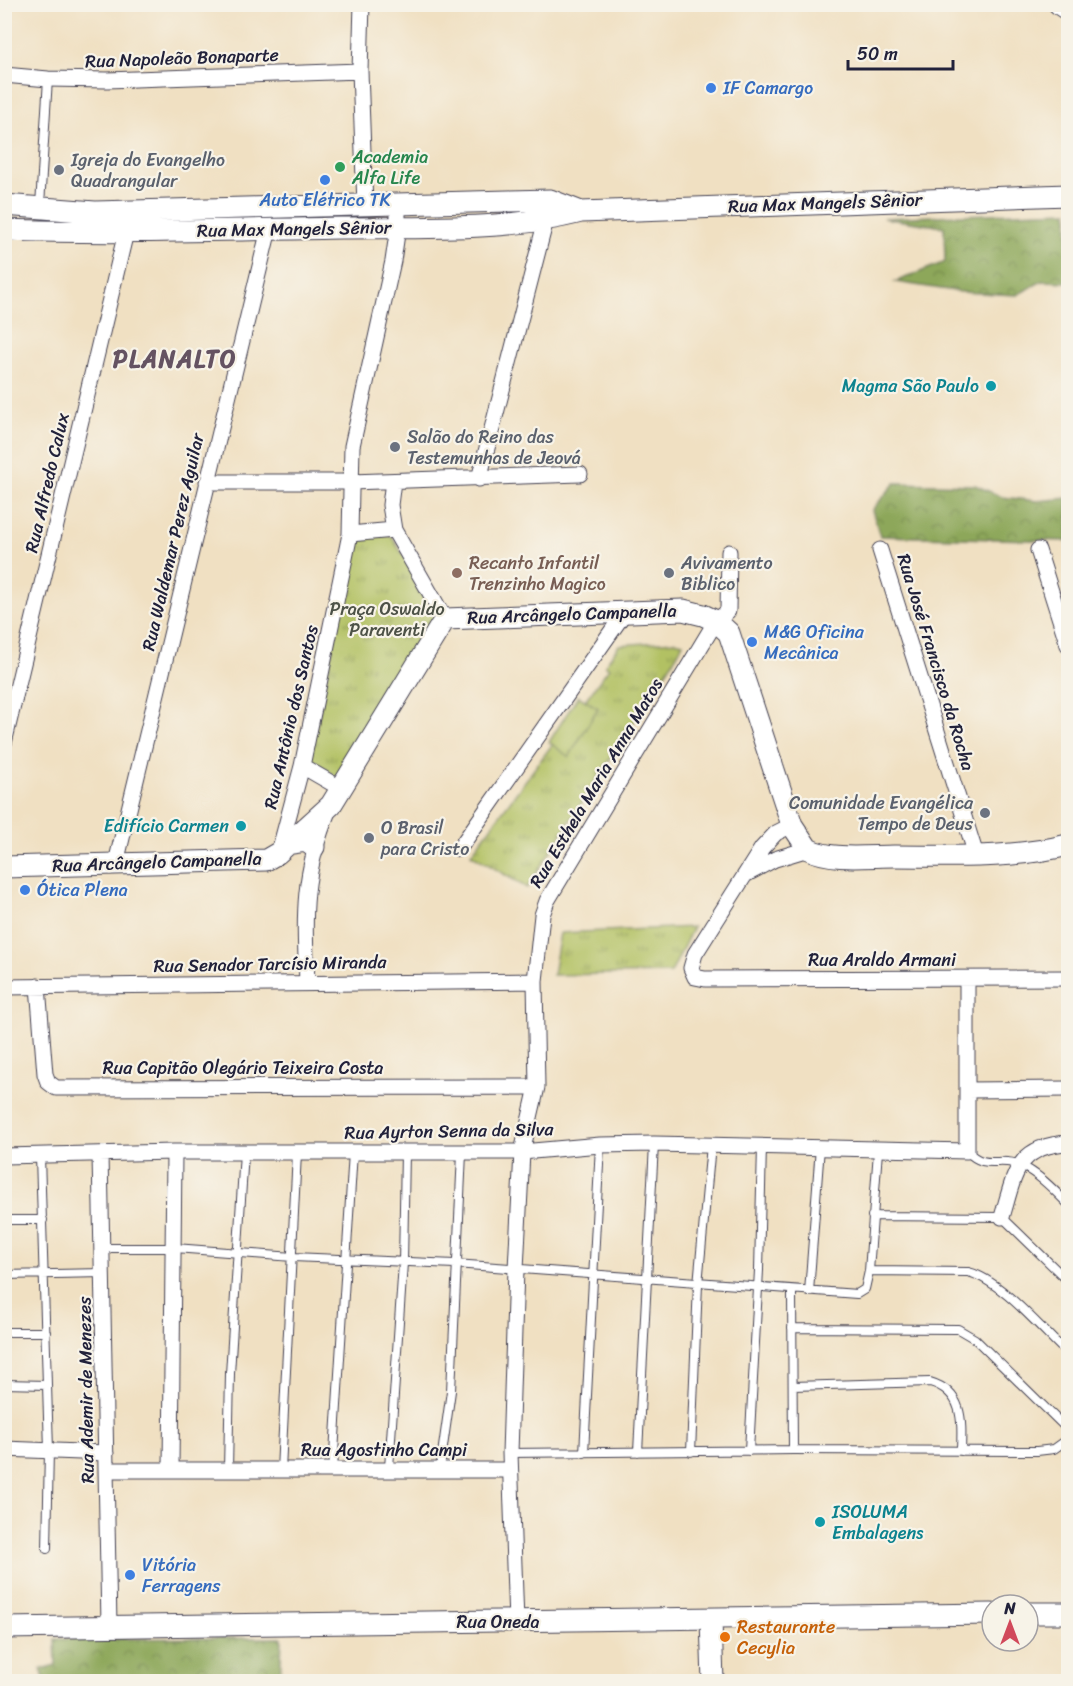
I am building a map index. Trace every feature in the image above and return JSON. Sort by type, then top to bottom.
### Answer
[{"type":"street","points":[[362,4],[360,71],[365,206]]},
{"type":"street","points":[[1059,4],[1068,10]]},
{"type":"street","name":"Rua Napoleão Bonaparte","points":[[4,75],[48,79],[196,79],[360,71]]},
{"type":"street","name":"Rua Max Mangels Sênior","points":[[4,230],[126,232],[398,227],[473,206],[546,221],[581,212],[1068,195]]},
{"type":"street","points":[[479,479],[550,200]]},
{"type":"street","name":"Rua Max Mangels Sênior","points":[[4,205],[95,212],[398,205],[473,206],[550,200],[581,212]]},
{"type":"street","name":"Rua Antônio dos Santos","points":[[282,848],[302,766],[350,534],[352,446],[377,339],[398,227],[398,205]]},
{"type":"street","name":"Rua Waldemar Perez Aguilar","points":[[116,863],[269,229]]},
{"type":"street","name":"Rua Alfredo Calux","points":[[4,742],[126,232]]},
{"type":"street","points":[[207,482],[351,482],[580,474]]},
{"type":"street","points":[[393,481],[390,505],[394,530],[445,619]]},
{"type":"street","points":[[350,534],[394,530]]},
{"type":"street","name":"Rua José Francisco da Rocha","points":[[880,550],[976,855]]},
{"type":"street","points":[[1038,550],[1068,645]]},
{"type":"street","name":"Rua Esthela Maria Anna Matos","points":[[510,1470],[522,1152],[537,1087],[535,981],[542,915],[547,902],[716,621],[728,611],[730,602],[729,552]]},
{"type":"street","name":"Rua Arcângelo Campanella","points":[[4,867],[116,863],[260,862],[282,848],[335,796],[445,619],[683,610],[716,621]]},
{"type":"street","points":[[459,849],[625,612]]},
{"type":"street","points":[[716,621],[729,633],[792,825],[808,849]]},
{"type":"street","points":[[302,766],[335,796],[314,847],[305,904],[307,982]]},
{"type":"street","points":[[745,875],[770,838],[792,825]]},
{"type":"street","points":[[282,848],[306,841],[314,847]]},
{"type":"street","points":[[745,875],[775,860],[808,849],[833,856],[976,855],[1023,853],[1068,845]]},
{"type":"street","name":"Rua Araldo Armani","points":[[745,875],[695,954],[691,968],[695,977],[705,980],[1068,978]]},
{"type":"street","points":[[967,980],[967,1151]]},
{"type":"street","name":"Rua Senador Tarcísio Miranda","points":[[4,987],[535,981]]},
{"type":"street","name":"Rua Capitão Olegário Teixeira Costa","points":[[38,986],[45,1074],[48,1082],[56,1088],[537,1087]]},
{"type":"street","points":[[967,1090],[1068,1089]]},
{"type":"street","points":[[1002,1217],[1018,1164],[1032,1152],[1045,1146],[1068,1143]]},
{"type":"street","name":"Rua Ayrton Senna da Silva","points":[[4,1156],[174,1152],[522,1152],[600,1145],[654,1144],[820,1147],[878,1151],[967,1151]]},
{"type":"street","points":[[171,1470],[175,1248],[174,1152]]},
{"type":"street","name":"Rua Ademir de Menezes","points":[[100,1154],[109,1625]]},
{"type":"street","points":[[4,1449],[106,1453]]},
{"type":"street","name":"Rua Agostinho Campi","points":[[106,1470],[389,1468],[510,1470]]},
{"type":"street","points":[[510,1470],[516,1622]]},
{"type":"street","points":[[1040,1613],[1068,1613]]},
{"type":"street","name":"Rua Oneda","points":[[4,1628],[980,1614]]},
{"type":"street","points":[[711,1619],[713,1682]]},
{"type":"lane","points":[[40,209],[48,79]]},
{"type":"lane","points":[[638,1452],[654,1144]]},
{"type":"lane","points":[[584,1453],[600,1145]]},
{"type":"lane","points":[[691,1452],[698,1284],[711,1145]]},
{"type":"lane","points":[[749,1451],[758,1287],[762,1146]]},
{"type":"lane","points":[[809,1292],[820,1147]]},
{"type":"lane","points":[[102,1248],[175,1248],[293,1257],[455,1264],[698,1284],[857,1294],[865,1289],[869,1271],[878,1151]]},
{"type":"lane","points":[[967,1151],[978,1162],[1018,1164],[1037,1175],[1068,1204]]},
{"type":"lane","points":[[228,1469],[230,1374],[244,1152]]},
{"type":"lane","points":[[333,1469],[353,1152]]},
{"type":"lane","points":[[389,1468],[403,1263],[405,1152]]},
{"type":"lane","points":[[281,1470],[297,1153]]},
{"type":"lane","points":[[440,1468],[451,1390],[455,1264],[462,1153]]},
{"type":"lane","points":[[40,1156],[49,1450],[47,1550]]},
{"type":"lane","points":[[872,1216],[1002,1217],[1068,1281]]},
{"type":"lane","points":[[4,1220],[43,1220]]},
{"type":"lane","points":[[869,1271],[968,1272],[980,1275],[994,1284],[1068,1354]]},
{"type":"lane","points":[[4,1275],[104,1273]]},
{"type":"lane","points":[[792,1291],[793,1450]]},
{"type":"lane","points":[[792,1328],[958,1329],[975,1339],[1068,1430]]},
{"type":"lane","points":[[4,1332],[46,1332]]},
{"type":"lane","points":[[793,1386],[930,1382],[941,1385],[959,1404],[962,1418],[961,1451]]},
{"type":"lane","points":[[4,1384],[47,1385]]},
{"type":"lane","points":[[510,1453],[793,1450],[1037,1451],[1054,1449],[1068,1439]]},
{"type":"green space","points":[[1068,211],[1068,282],[1042,281],[1017,295],[961,292],[895,282],[945,262],[944,227],[883,218]]},
{"type":"green space","points":[[895,483],[975,485],[1002,497],[1037,501],[1068,498],[1068,541],[880,536],[872,510]]},
{"type":"green space","name":"Praça Oswaldo Paraventi","points":[[356,533],[391,536],[445,619],[338,778],[310,758]]},
{"type":"green space","points":[[675,641],[683,643],[677,655],[527,888],[471,854],[609,668],[605,665],[619,645]]},
{"type":"green space","points":[[578,696],[598,708],[569,757],[549,742]]},
{"type":"green space","points":[[693,927],[671,973],[553,975],[560,933]]},
{"type":"green space","points":[[282,1638],[280,1681],[45,1681],[41,1669],[56,1665],[55,1639]]},
{"type":"place","name":"IF Camargo","points":[[711,88]]},
{"type":"place","name":"Academia Alfa Life","points":[[340,167]]},
{"type":"place","name":"Igreja do Evangelho Quadrangular","points":[[59,170]]},
{"type":"place","name":"Auto Elétrico TK","points":[[325,180]]},
{"type":"place","name":"Magma São Paulo","points":[[991,386]]},
{"type":"place","name":"Salão do Reino das Testemunhas de Jeová","points":[[395,447]]},
{"type":"place","name":"Recanto Infantil Trenzinho Magico","points":[[457,573]]},
{"type":"place","name":"Avivamento Biblico","points":[[669,573]]},
{"type":"place","name":"M&G Oficina Mecânica","points":[[752,642]]},
{"type":"place","name":"Comunidade Evangélica Tempo de Deus","points":[[985,813]]},
{"type":"place","name":"Edifício Carmen","points":[[241,826]]},
{"type":"place","name":"O Brasil para Cristo","points":[[369,838]]},
{"type":"place","name":"Ótica Plena","points":[[25,890]]},
{"type":"place","name":"ISOLUMA Embalagens","points":[[820,1522]]},
{"type":"place","name":"Vitória Ferragens","points":[[130,1575]]},
{"type":"place","name":"Restaurante Cecylia","points":[[725,1637]]},
{"type":"district","name":"PLANALTO","points":[[175,359]]}]
